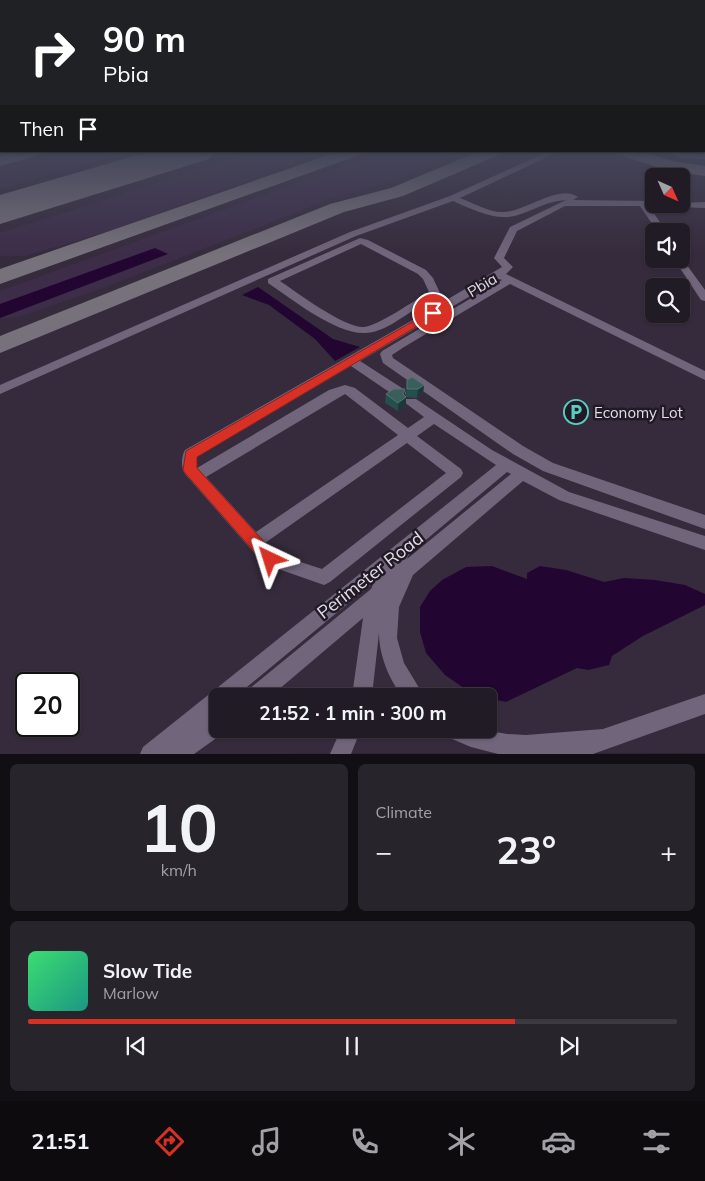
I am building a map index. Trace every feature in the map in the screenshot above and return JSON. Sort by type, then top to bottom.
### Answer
[{"type":"street","points":[[0,390],[353,234],[453,198],[481,185]]},
{"type":"street","points":[[453,198],[490,213],[500,215],[517,213],[553,197],[645,199]]},
{"type":"street","points":[[690,200],[705,200]]},
{"type":"street","points":[[705,205],[568,202],[513,229],[499,258],[506,274],[705,376]]},
{"type":"street","points":[[643,204],[656,223]]},
{"type":"street","points":[[360,241],[422,272],[428,278],[435,292],[417,303],[370,329],[359,330],[318,310],[272,281],[360,241]]},
{"type":"street","points":[[685,268],[705,298]]},
{"type":"street","points":[[506,274],[386,354],[387,360],[518,450],[548,467],[705,522]]},
{"type":"street","name":"Pbia","points":[[407,436],[456,473],[324,577],[270,559],[190,470],[190,454],[433,313],[506,274]]},
{"type":"street","points":[[417,303],[433,313]]},
{"type":"street","points":[[351,360],[400,393]]},
{"type":"street","points":[[196,476],[339,390],[350,391],[407,436]]},
{"type":"street","points":[[411,402],[506,465],[575,501],[705,543]]},
{"type":"street","points":[[255,541],[433,418]]},
{"type":"street","name":"Perimeter Road","points":[[231,688],[506,465]]},
{"type":"street","name":"Perimeter Road","points":[[266,688],[521,474]]},
{"type":"street","points":[[364,688],[367,672],[372,609],[376,595],[385,576],[416,539]]},
{"type":"street","points":[[408,688],[397,673],[388,643],[388,625],[393,600],[400,583],[412,566]]},
{"type":"street","points":[[562,754],[602,738],[705,704]]},
{"type":"street","points":[[150,754],[209,706]]},
{"type":"street","points":[[175,754],[209,731]]},
{"type":"street","points":[[340,754],[347,738]]},
{"type":"street","points":[[474,738],[484,742],[516,748],[602,738]]},
{"type":"shaded area","points":[[0,185],[645,185],[645,213],[690,213],[690,185],[705,185],[705,753],[0,754]]},
{"type":"shaded area","points":[[0,185],[13,185],[0,189]]},
{"type":"shaded area","points":[[150,185],[235,185],[116,229],[25,256],[0,256],[0,233]]},
{"type":"shaded area","points":[[290,185],[377,185],[325,201],[106,287],[19,317],[0,318],[0,291]]},
{"type":"shaded area","points":[[155,248],[168,254],[0,318],[0,304]]},
{"type":"shaded area","points":[[258,287],[333,339],[360,347],[335,361],[315,339],[269,305],[242,295]]},
{"type":"shaded area","points":[[492,566],[527,579],[527,573],[540,566],[566,570],[604,582],[624,578],[655,580],[685,585],[705,594],[705,605],[643,636],[612,656],[609,665],[588,670],[577,668],[506,702],[497,700],[497,688],[464,688],[445,675],[426,653],[420,632],[420,607],[430,591],[442,580],[466,567]]},
{"type":"building","points":[[412,377],[424,385],[418,389],[407,389],[407,380]]},
{"type":"building","points":[[394,389],[405,389],[403,394],[406,397],[398,403],[386,394]]},
{"type":"taxiway","points":[[0,277],[259,185]]},
{"type":"taxiway","points":[[0,345],[337,208],[397,192],[413,185]]},
{"type":"runway","points":[[0,210],[82,185]]},
{"type":"place","name":"Economy Lot","points":[[576,412]]},
{"type":"route","points":[[270,559],[190,470],[190,454],[433,313]]}]
